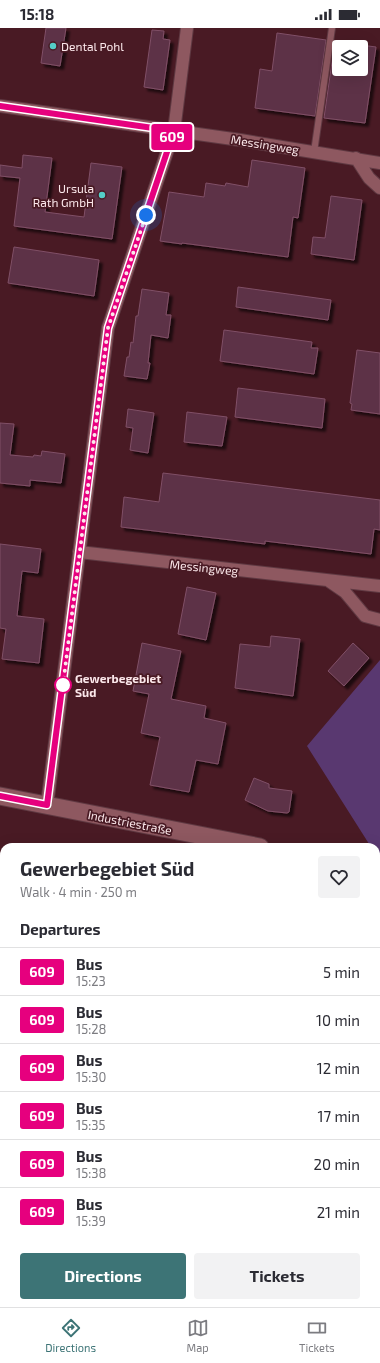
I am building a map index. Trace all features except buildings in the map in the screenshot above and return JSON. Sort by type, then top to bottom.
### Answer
[{"type":"street","points":[[47,805],[108,328],[174,131],[187,28]]},
{"type":"street","name":"Messingweg","points":[[0,106],[356,158],[380,163]]},
{"type":"street","points":[[356,158],[369,178],[380,188]]},
{"type":"street","name":"Messingweg","points":[[80,552],[380,586]]},
{"type":"street","name":"Messingweg","points":[[328,581],[345,592],[365,616],[380,620]]},
{"type":"street","name":"Industriestraße","points":[[0,796],[240,843]]},
{"type":"lane","points":[[314,152],[332,28]]},
{"type":"shaded area","points":[[380,660],[380,843],[368,843],[307,746]]},
{"type":"bus line","name":"609","points":[[0,106],[174,131],[108,328],[47,805],[0,796]]},
{"type":"place","name":"Dental Pohl","points":[[53,46]]},
{"type":"place","name":"Ursula Rath GmbH","points":[[102,195]]},
{"type":"place","name":"Gewerbegebiet Süd","points":[[63,685]]},
{"type":"route","points":[[63,685],[108,328],[146,215]]}]
